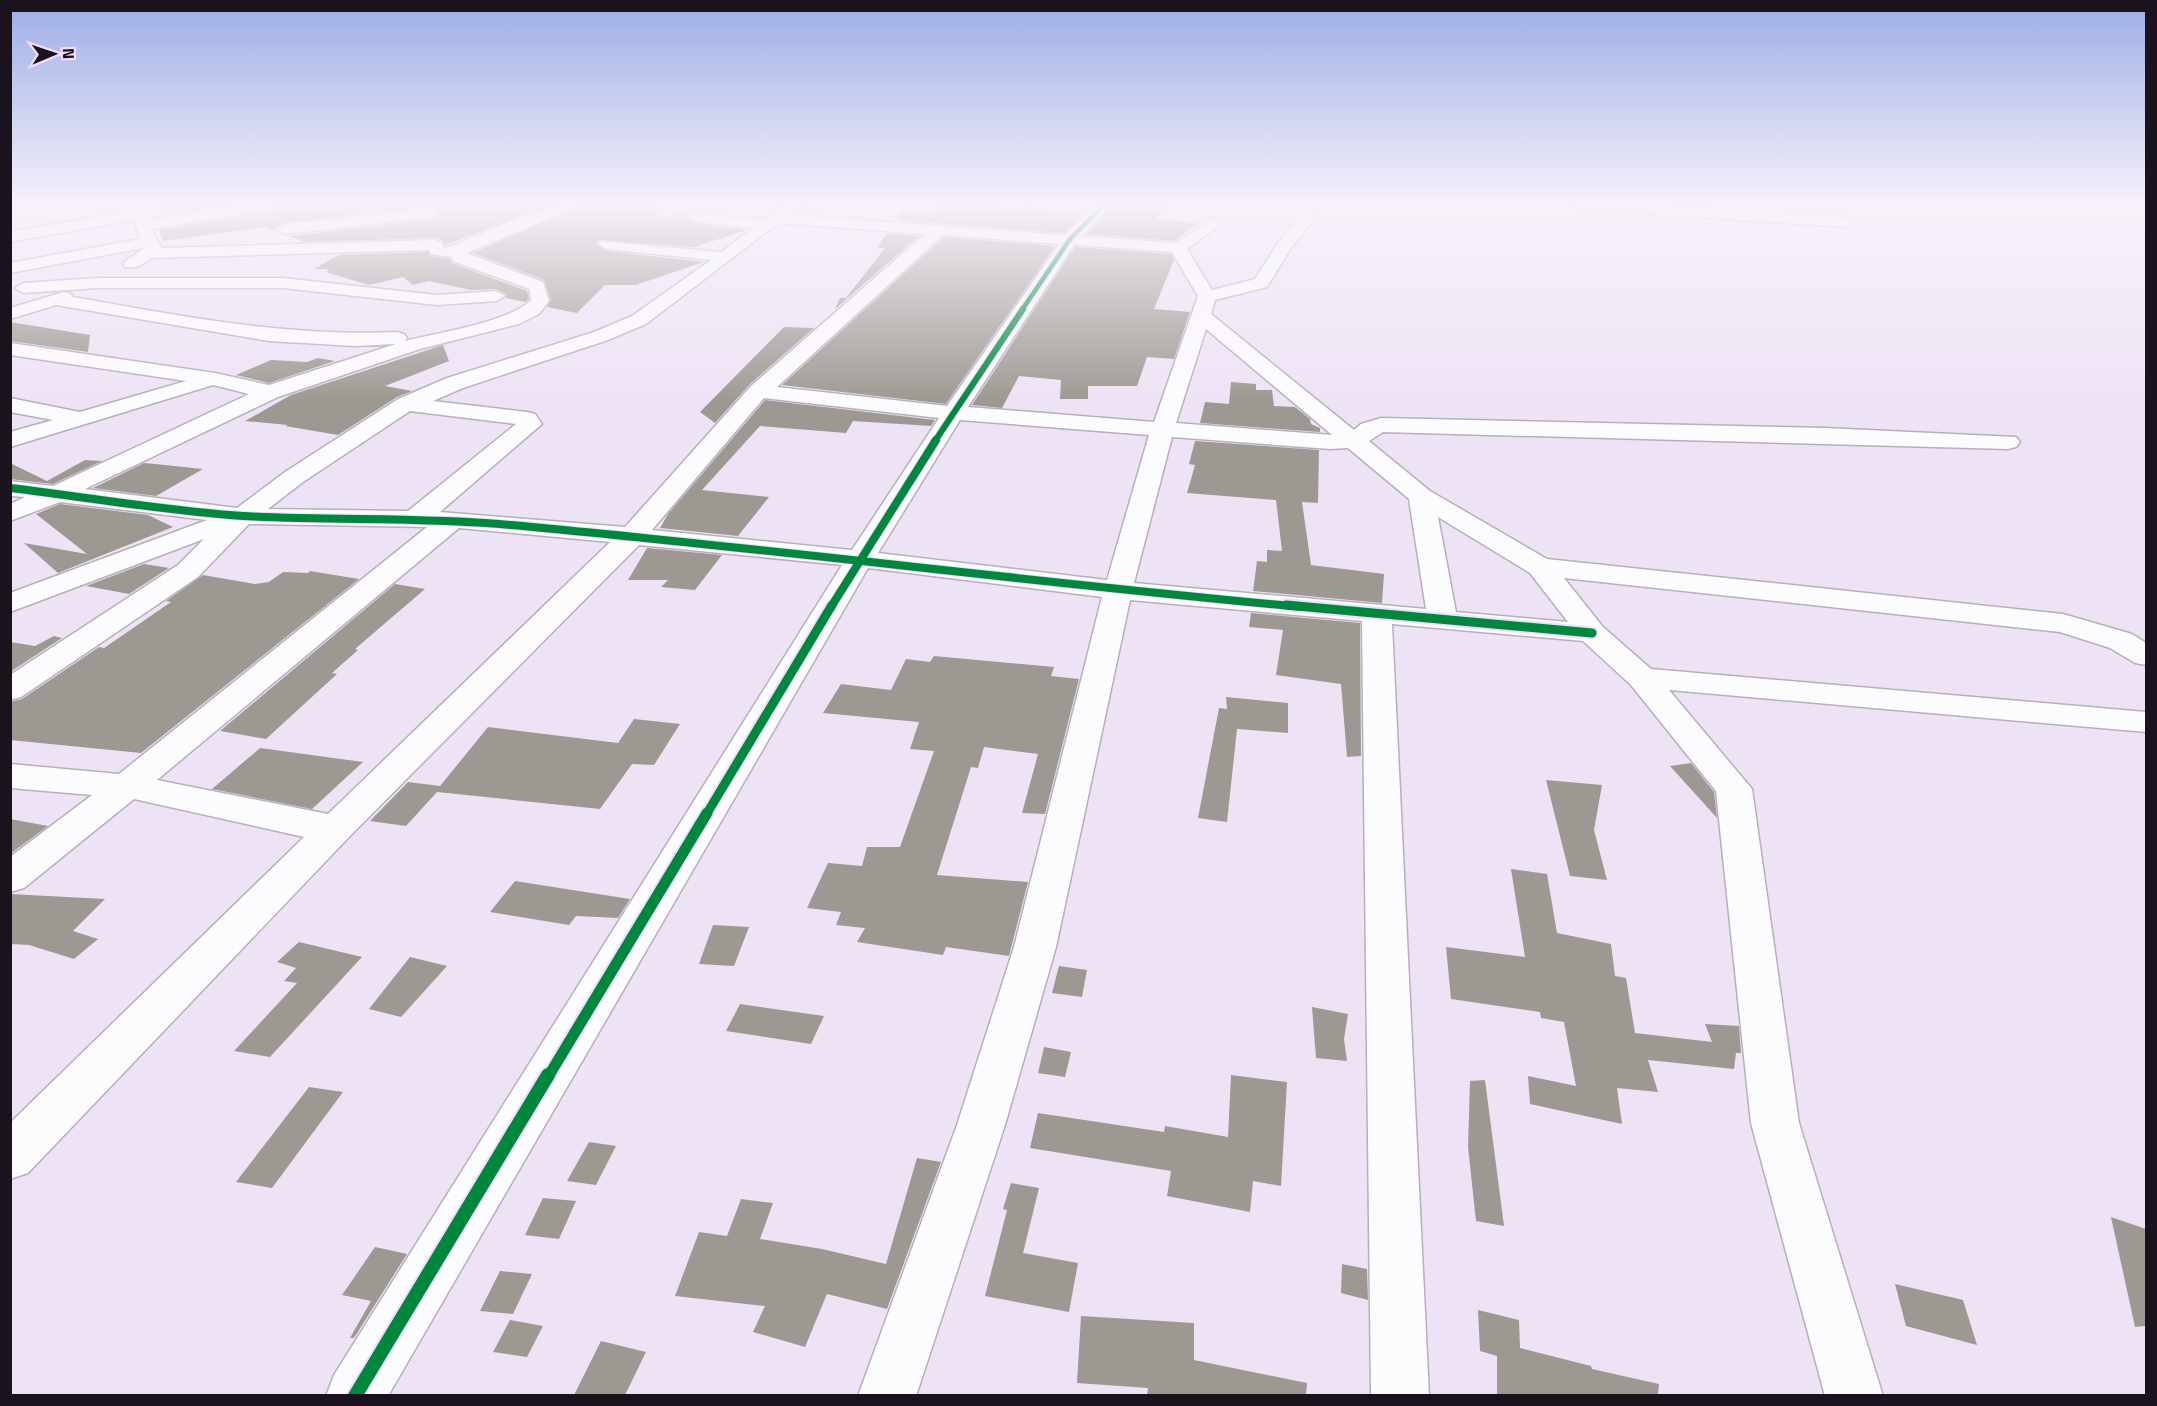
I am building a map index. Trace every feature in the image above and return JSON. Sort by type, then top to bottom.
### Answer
[{"type":"street","points":[[10,314],[57,300],[97,282],[108,271]]},
{"type":"street","points":[[10,513],[56,494],[270,392],[455,334],[512,320],[532,310],[540,301],[541,296],[537,286],[496,271]]},
{"type":"street","points":[[10,690],[188,572],[242,516],[294,477],[406,404],[455,383],[601,336],[639,320],[707,271]]},
{"type":"street","points":[[10,1157],[336,828],[632,536],[759,392],[894,271]]},
{"type":"street","points":[[355,1395],[860,559],[953,413],[1049,271]]},
{"type":"street","points":[[1188,271],[1204,306],[1421,496],[1540,567],[1592,633],[1642,678],[1734,789],[1775,1123],[1854,1395]]},
{"type":"street","points":[[887,1395],[981,1125],[1035,947],[1118,590],[1162,430],[1204,306],[1261,283],[1269,271]]},
{"type":"street","points":[[24,288],[97,282],[292,284],[437,300],[496,296]]},
{"type":"street","points":[[57,300],[249,332],[331,340],[382,340],[455,334]]},
{"type":"street","points":[[10,349],[215,379],[270,392]]},
{"type":"street","points":[[10,440],[215,379]]},
{"type":"street","points":[[759,392],[953,413],[1330,442],[1356,440],[1369,429],[1381,425],[1826,435],[2008,442]]},
{"type":"street","points":[[406,404],[527,420],[531,424],[415,519]]},
{"type":"street","points":[[10,405],[81,419]]},
{"type":"street","points":[[10,488],[242,516],[453,520],[632,536],[860,559],[1118,590],[1592,633]]},
{"type":"street","points":[[1421,496],[1443,620]]},
{"type":"street","points":[[10,603],[242,516]]},
{"type":"street","points":[[10,878],[127,786],[453,520]]},
{"type":"street","points":[[1540,567],[2063,623],[2121,641],[2146,656]]},
{"type":"street","points":[[1377,615],[1400,1395]]},
{"type":"street","points":[[1642,678],[2146,722]]},
{"type":"street","points":[[10,776],[127,786],[303,824],[336,828]]},
{"type":"building","points":[[472,271],[527,291],[529,299],[525,302],[506,298],[506,294],[496,289],[471,290],[429,281],[413,285],[403,277],[369,285],[326,272]]},
{"type":"building","points":[[519,271],[679,271],[636,285],[605,285],[577,313],[547,307],[551,300],[544,280]]},
{"type":"building","points":[[867,271],[879,271],[835,309],[840,298],[846,298]]},
{"type":"building","points":[[907,271],[1038,271],[946,404],[782,385]]},
{"type":"building","points":[[1060,271],[1170,271],[1154,309],[1190,312],[1174,359],[1147,357],[1137,386],[1088,386],[1088,399],[1060,399],[1061,380],[1019,376],[1002,408],[972,405]]},
{"type":"building","points":[[10,322],[90,335],[88,352],[10,341]]},
{"type":"building","points":[[784,327],[814,328],[750,384],[715,423],[700,412]]},
{"type":"building","points":[[443,345],[449,361],[385,386],[412,391],[397,397],[338,435],[285,426],[288,425],[245,421],[291,395]]},
{"type":"building","points":[[318,358],[335,361],[269,383],[236,375],[271,360],[307,362]]},
{"type":"building","points":[[1231,382],[1256,384],[1256,390],[1272,390],[1274,406],[1295,407],[1310,419],[1311,424],[1320,428],[1320,432],[1200,423],[1205,402],[1229,404]]},
{"type":"building","points":[[765,400],[935,420],[931,426],[853,421],[846,433],[760,426],[702,490],[769,497],[738,536],[660,528],[668,514]]},
{"type":"building","points":[[1195,441],[1319,450],[1318,503],[1302,502],[1311,565],[1384,574],[1382,603],[1253,591],[1257,561],[1267,562],[1267,550],[1282,551],[1276,500],[1187,493],[1195,465],[1189,464]]},
{"type":"building","points":[[85,460],[102,461],[53,484],[10,479],[10,463],[47,481]]},
{"type":"building","points":[[144,463],[203,469],[156,496],[93,488]]},
{"type":"building","points":[[60,504],[148,515],[173,527],[58,573],[24,543],[87,554],[36,514]]},
{"type":"building","points":[[647,548],[722,555],[695,590],[661,587],[668,580],[628,580]]},
{"type":"building","points":[[144,564],[169,568],[129,594],[86,586]]},
{"type":"building","points":[[310,571],[359,579],[141,753],[10,740],[10,702],[22,699],[99,647],[104,648],[171,602],[166,601],[203,575],[255,584],[269,582],[283,572],[308,573]]},
{"type":"building","points":[[395,584],[425,589],[355,649],[358,650],[332,673],[337,674],[266,739],[220,731]]},
{"type":"building","points":[[1251,613],[1360,623],[1361,756],[1347,757],[1341,684],[1276,675],[1283,630],[1249,627]]},
{"type":"building","points":[[54,636],[62,638],[10,672],[10,642],[35,646]]},
{"type":"building","points":[[934,656],[1054,667],[1051,676],[1079,679],[1045,814],[1022,813],[1038,754],[984,747],[978,768],[971,767],[937,875],[1028,882],[1009,956],[946,947],[943,955],[857,942],[865,928],[836,925],[841,912],[807,908],[828,863],[862,866],[867,847],[900,847],[934,751],[910,749],[919,722],[823,713],[841,684],[891,690],[906,659],[930,662]]},
{"type":"building","points":[[1226,697],[1288,703],[1288,733],[1237,729],[1227,822],[1198,818],[1219,708],[1227,709]]},
{"type":"building","points":[[634,719],[680,724],[654,765],[632,764],[600,809],[437,792],[406,826],[370,821],[408,782],[440,786],[488,727],[618,743]]},
{"type":"building","points":[[260,748],[363,762],[312,809],[212,789]]},
{"type":"building","points":[[1691,763],[1714,792],[1717,818],[1670,766]]},
{"type":"building","points":[[1546,780],[1602,785],[1594,830],[1607,880],[1570,876]]},
{"type":"building","points":[[10,819],[48,826],[10,854]]},
{"type":"building","points":[[1511,869],[1547,874],[1557,933],[1611,944],[1615,976],[1626,978],[1635,1033],[1712,1042],[1705,1024],[1739,1026],[1741,1053],[1736,1053],[1734,1069],[1648,1060],[1658,1092],[1617,1088],[1622,1124],[1530,1104],[1528,1076],[1576,1086],[1564,1022],[1541,1018],[1540,1012],[1451,999],[1446,947],[1525,957]]},
{"type":"building","points":[[515,881],[630,899],[618,918],[576,916],[569,925],[490,912]]},
{"type":"building","points":[[10,894],[105,899],[73,931],[98,939],[74,959],[29,945],[10,944]]},
{"type":"building","points":[[713,925],[749,927],[734,966],[699,964]]},
{"type":"building","points":[[299,942],[362,957],[270,1057],[234,1051],[297,983],[284,981],[296,968],[277,962]]},
{"type":"building","points":[[410,957],[447,966],[401,1017],[369,1009]]},
{"type":"building","points":[[1059,966],[1087,970],[1082,997],[1052,993]]},
{"type":"building","points":[[740,1004],[824,1016],[811,1044],[726,1031]]},
{"type":"building","points":[[1312,1007],[1348,1014],[1344,1039],[1347,1061],[1316,1058]]},
{"type":"building","points":[[1044,1047],[1071,1052],[1065,1077],[1038,1073]]},
{"type":"building","points":[[1231,1075],[1287,1082],[1281,1186],[1253,1181],[1250,1212],[1167,1196],[1171,1171],[1030,1148],[1038,1113],[1164,1132],[1165,1126],[1228,1137]]},
{"type":"building","points":[[1485,1080],[1504,1226],[1476,1221],[1468,1147],[1470,1081]]},
{"type":"building","points":[[309,1087],[343,1092],[272,1188],[236,1182]]},
{"type":"building","points":[[589,1142],[616,1146],[596,1185],[567,1181]]},
{"type":"building","points":[[917,1158],[941,1162],[887,1309],[827,1294],[805,1347],[753,1332],[765,1306],[675,1296],[699,1232],[727,1236],[741,1199],[773,1203],[760,1239],[822,1249],[886,1264]]},
{"type":"building","points":[[1011,1183],[1039,1188],[1023,1253],[1078,1263],[1069,1312],[985,1296],[1007,1210],[1003,1209]]},
{"type":"building","points":[[543,1198],[576,1201],[559,1239],[525,1235]]},
{"type":"building","points":[[2111,1217],[2146,1229],[2146,1326],[2135,1327]]},
{"type":"building","points":[[375,1247],[407,1254],[354,1338],[350,1338],[371,1301],[342,1295]]},
{"type":"building","points":[[1342,1264],[1367,1269],[1368,1300],[1341,1293]]},
{"type":"building","points":[[500,1271],[532,1274],[513,1314],[480,1311]]},
{"type":"building","points":[[1895,1284],[1963,1300],[1977,1345],[1906,1326]]},
{"type":"building","points":[[1478,1310],[1519,1320],[1520,1348],[1591,1366],[1592,1369],[1659,1384],[1658,1395],[1497,1395],[1497,1356],[1480,1351]]},
{"type":"building","points":[[1081,1316],[1194,1323],[1194,1360],[1307,1383],[1306,1395],[1147,1395],[1148,1388],[1077,1383]]},
{"type":"building","points":[[510,1320],[543,1326],[527,1357],[493,1352]]},
{"type":"building","points":[[601,1341],[646,1352],[625,1395],[574,1395]]},
{"type":"cycle path","points":[[355,1396],[860,559],[953,413],[1049,271]]},
{"type":"cycle path","points":[[10,488],[242,516],[453,520],[632,536],[860,559],[1118,590],[1592,633]]}]
